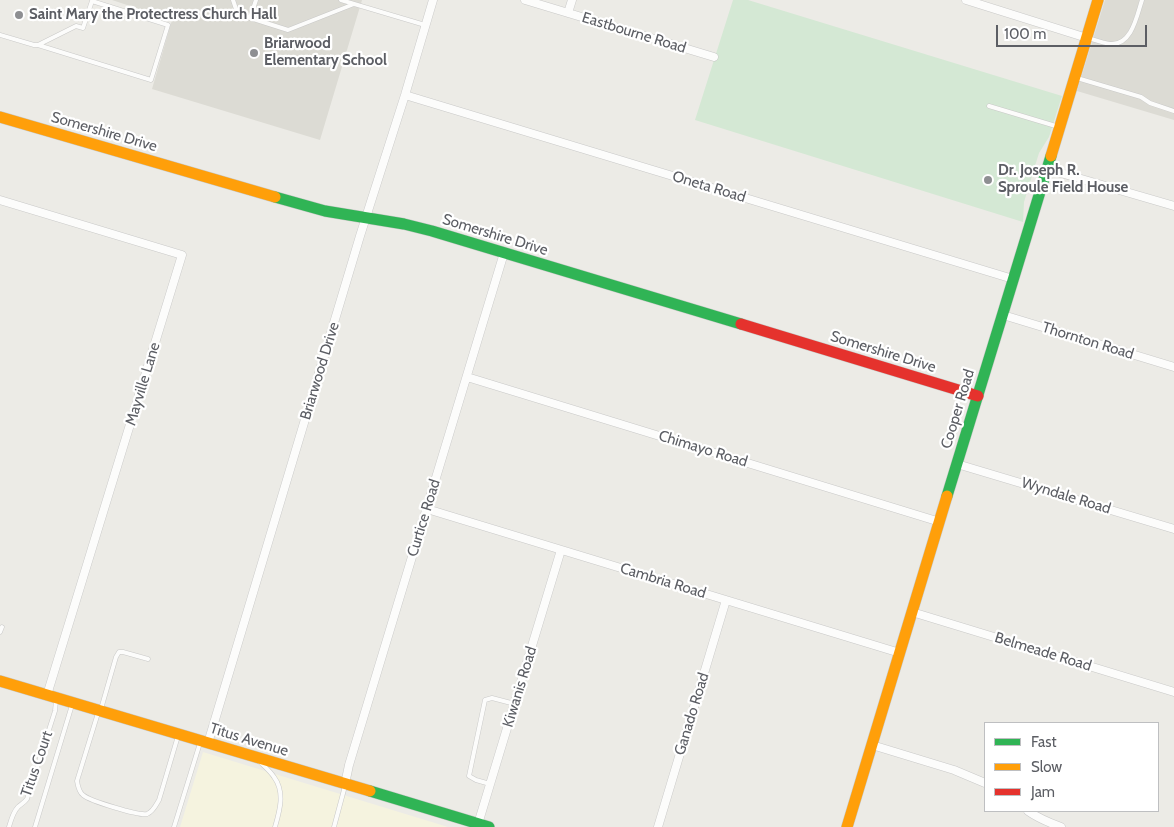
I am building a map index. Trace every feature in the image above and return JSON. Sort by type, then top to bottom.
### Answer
[{"type":"street","name":"Briarwood Drive","points":[[204,742],[433,0]]},
{"type":"street","name":"Eastbourne Road","points":[[525,0],[714,57]]},
{"type":"street","points":[[568,13],[572,0]]},
{"type":"street","points":[[966,0],[1087,38]]},
{"type":"street","name":"Cooper Road","points":[[847,827],[1098,0]]},
{"type":"street","name":"Oneta Road","points":[[404,95],[1014,279]]},
{"type":"street","name":"Somershire Drive","points":[[0,117],[325,212],[404,224],[432,231],[978,396]]},
{"type":"street","points":[[1047,169],[1174,206]]},
{"type":"street","name":"Mayville Lane","points":[[0,200],[182,255],[52,697]]},
{"type":"street","name":"Curtice Road","points":[[345,784],[349,765],[504,253]]},
{"type":"street","name":"Thornton Road","points":[[1003,315],[1174,368]]},
{"type":"street","name":"Chimayo Road","points":[[467,377],[940,522]]},
{"type":"street","name":"Wyndale Road","points":[[957,464],[1174,529]]},
{"type":"street","name":"Cambria Road","points":[[427,509],[900,653]]},
{"type":"street","name":"Kiwanis Road","points":[[483,825],[490,784],[562,550]]},
{"type":"street","name":"Ganado Road","points":[[658,827],[726,600]]},
{"type":"street","name":"Belmeade Road","points":[[912,612],[1174,692]]},
{"type":"street","name":"Titus Avenue","points":[[0,681],[345,784],[454,820],[483,825]]},
{"type":"street","points":[[872,745],[954,770],[984,783]]},
{"type":"street","points":[[1030,812],[1062,827]]},
{"type":"lane","points":[[233,0],[236,9],[240,13],[288,30],[354,4]]},
{"type":"lane","points":[[250,18],[256,0]]},
{"type":"lane","points":[[341,0],[425,25]]},
{"type":"lane","points":[[1087,38],[1110,44],[1124,39],[1133,31],[1142,0]]},
{"type":"lane","points":[[0,35],[151,80],[168,25],[92,1],[83,28],[76,26],[38,45]]},
{"type":"lane","points":[[1075,77],[1141,97],[1150,104],[1174,111]]},
{"type":"lane","points":[[989,106],[1060,127]]},
{"type":"lane","points":[[148,660],[123,652],[120,652],[116,657],[77,781],[79,791],[91,800],[138,814],[148,814],[155,808],[159,800],[178,734]]},
{"type":"lane","name":"Titus Court","points":[[9,827],[14,813],[27,798],[54,712],[52,697]]},
{"type":"lane","points":[[490,784],[469,776],[485,700],[492,698],[515,704]]},
{"type":"lane","points":[[35,827],[73,703]]},
{"type":"lane","points":[[174,827],[204,742]]},
{"type":"lane","points":[[255,757],[273,775],[280,792],[280,807],[275,827]]},
{"type":"lane","points":[[334,827],[345,784]]},
{"type":"shaded area","name":"Briarwood Elementary School","points":[[112,0],[362,0],[320,140],[152,89],[172,20]]},
{"type":"shaded area","points":[[1105,0],[1174,0],[1174,120],[1077,91]]},
{"type":"shaded area","points":[[203,752],[448,827],[180,827]]},
{"type":"green space","points":[[733,0],[748,0],[1062,96],[1049,137],[1039,153],[1024,202],[1023,222],[695,120]]},
{"type":"traffic: fast","points":[[947,496],[1051,156]]},
{"type":"traffic: fast","points":[[275,197],[325,211],[404,224],[432,231],[741,324]]},
{"type":"traffic: fast","points":[[370,791],[489,827]]},
{"type":"traffic: slow","points":[[1051,156],[1098,0]]},
{"type":"traffic: slow","points":[[0,117],[275,197]]},
{"type":"traffic: slow","points":[[847,827],[947,496]]},
{"type":"traffic: slow","points":[[0,681],[370,791]]},
{"type":"traffic: jam","points":[[741,324],[978,396]]},
{"type":"place","name":"Saint Mary the Protectress Church Hall","points":[[19,15]]},
{"type":"place","name":"Briarwood Elementary School","points":[[254,53]]},
{"type":"place","name":"Dr. Joseph R. Sproule Field House","points":[[988,180]]}]
